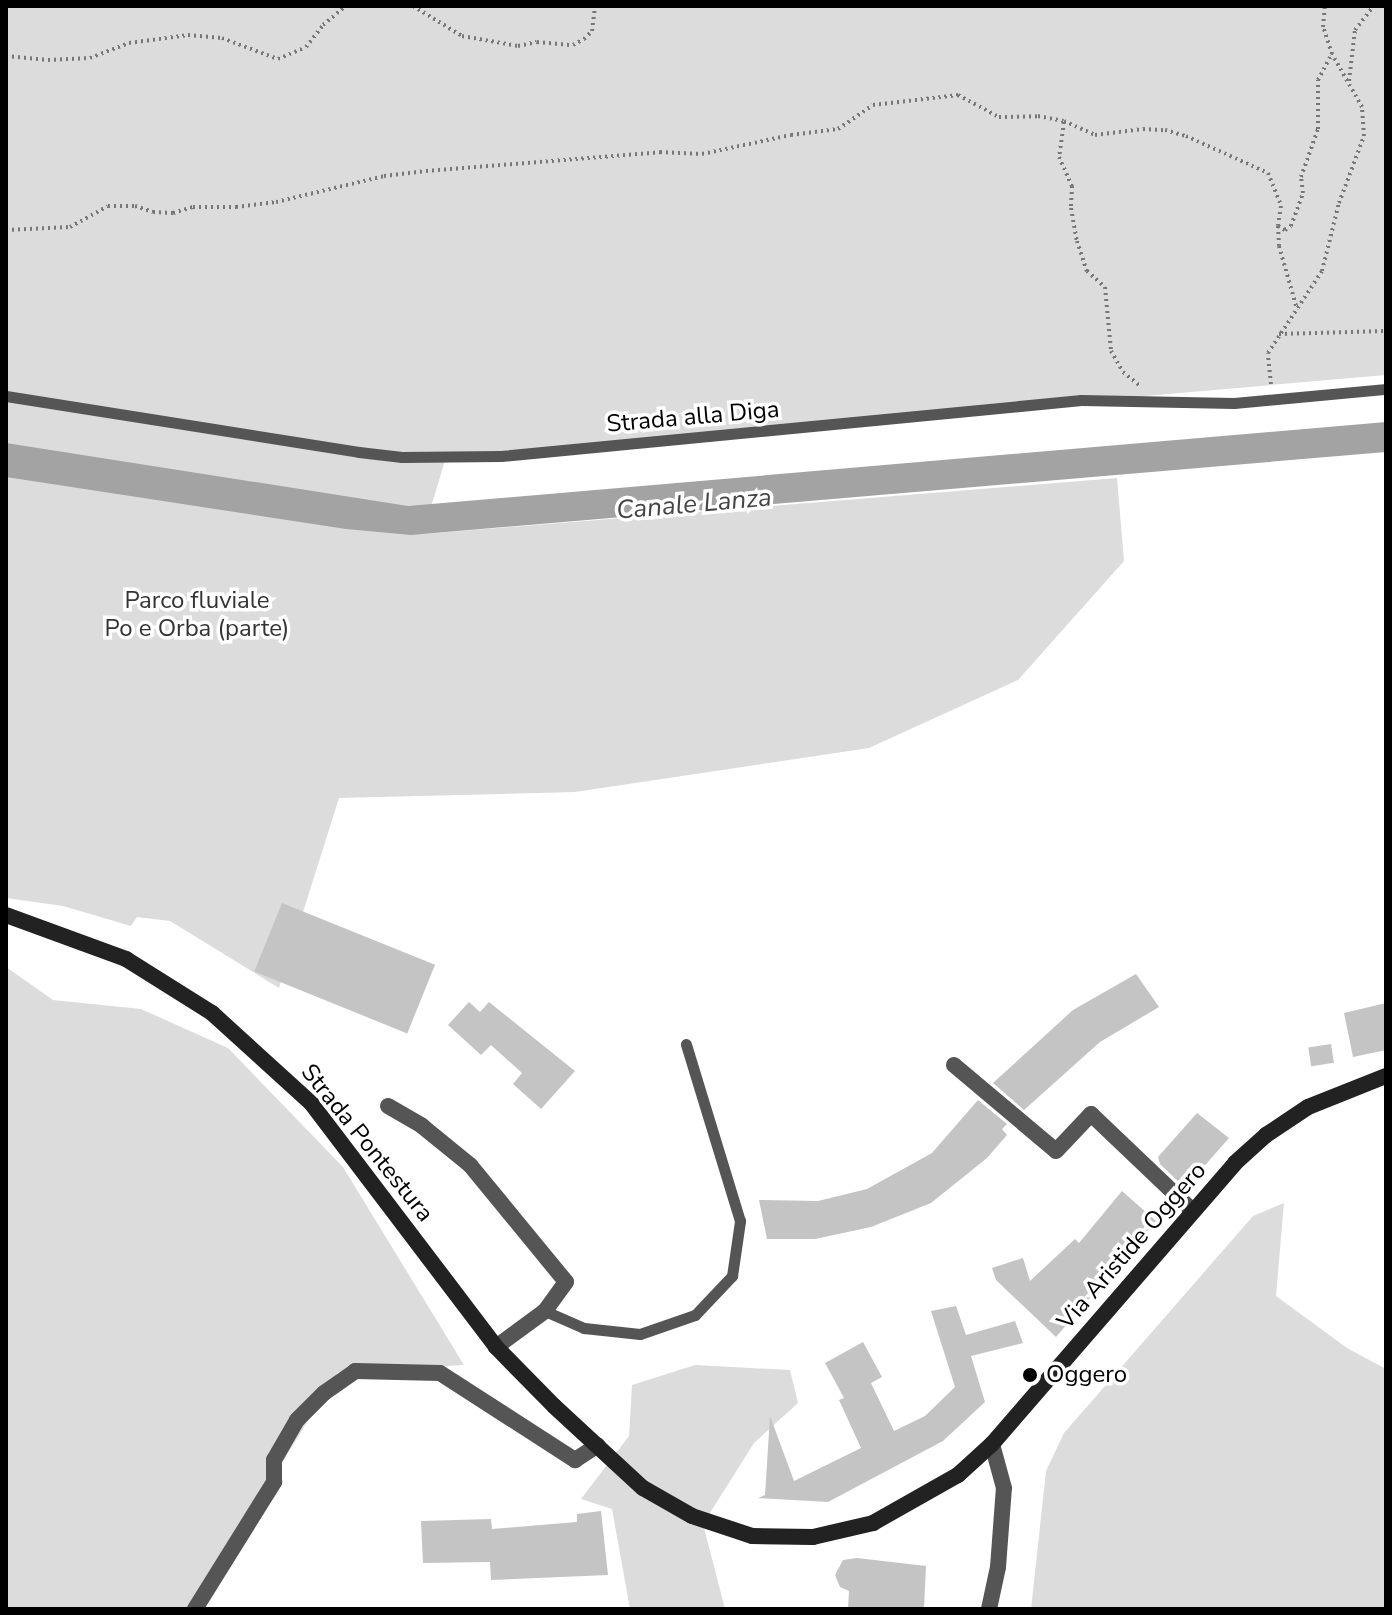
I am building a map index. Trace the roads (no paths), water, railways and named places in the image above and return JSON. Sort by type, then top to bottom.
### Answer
[{"type":"main road","name":"Strada Pontestura","points":[[6,915],[126,959],[212,1013],[257,1051],[311,1103],[496,1347],[598,1445]]},
{"type":"main road","name":"Via Aristide Oggero","points":[[598,1445],[643,1488],[692,1516],[752,1536],[813,1537],[873,1523],[949,1481],[992,1444],[1235,1163],[1266,1135],[1308,1107],[1386,1076]]},
{"type":"street","points":[[954,1065],[1056,1151],[1091,1114],[1193,1211]]},
{"type":"street","points":[[388,1106],[422,1126],[470,1165],[566,1282],[545,1311],[496,1347]]},
{"type":"street","points":[[195,1609],[274,1482],[274,1460],[297,1420],[324,1393],[355,1371],[440,1373],[575,1460],[598,1445]]},
{"type":"street","points":[[989,1609],[998,1567],[1004,1488],[992,1444]]},
{"type":"lane","name":"Strada alla Diga","points":[[6,396],[402,457],[516,455],[1081,400],[1272,400],[1386,389]]},
{"type":"lane","points":[[545,1311],[584,1328],[640,1334],[695,1315],[732,1276],[740,1221],[686,1044]]},
{"type":"water","name":"Canale Lanza","points":[[1386,422],[1386,452],[411,535],[346,529],[6,477],[6,443],[408,506]]},
{"type":"place","name":"Oggero","points":[[1030,1375]]},
{"type":"park label","name":"Parco fluviale Po e Orba (parte)","points":[[197,615]]}]
